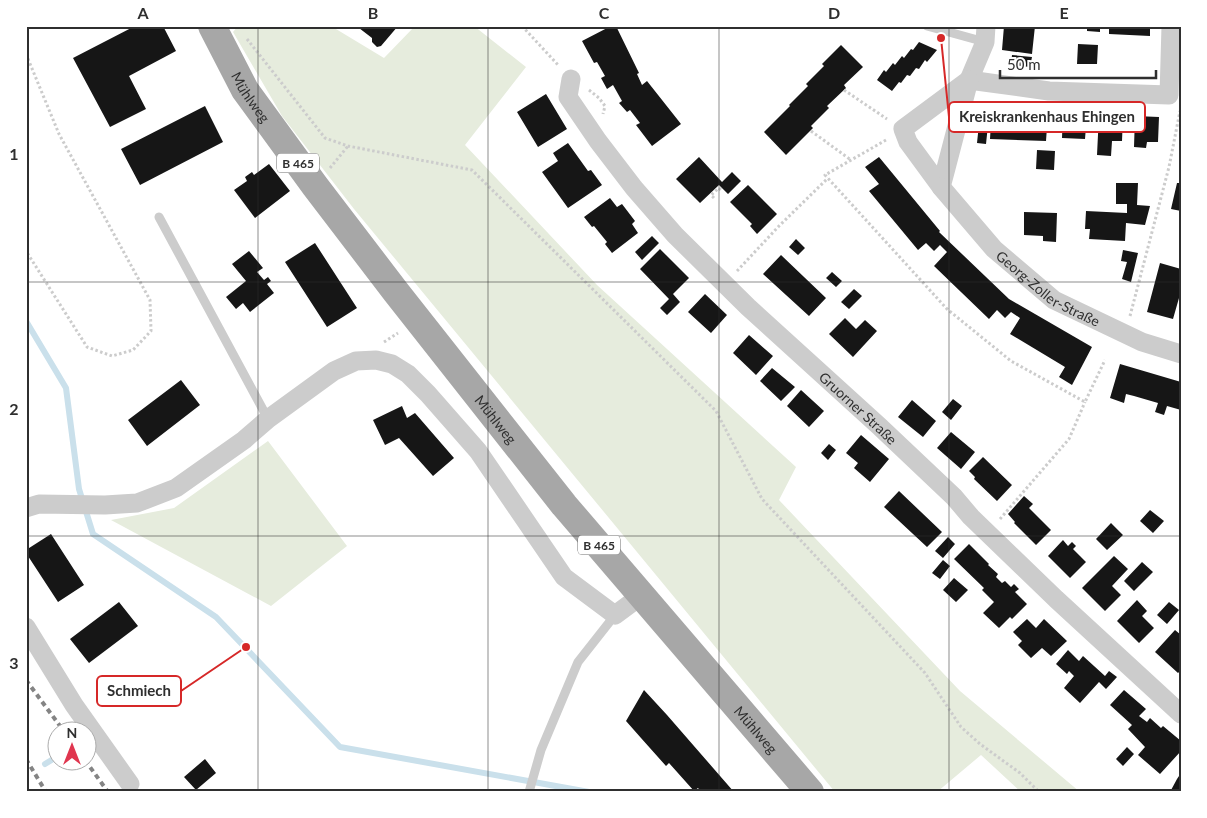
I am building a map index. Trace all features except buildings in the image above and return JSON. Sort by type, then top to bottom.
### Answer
[{"type":"main road","name":"Mühlweg","points":[[212,26],[245,90],[390,284],[564,505],[810,792]]},
{"type":"street","points":[[903,130],[969,80],[1048,91],[1169,96],[1175,82],[1171,26]]},
{"type":"street","points":[[941,187],[969,80],[986,34]]},
{"type":"street","name":"Gruorner Straße","points":[[571,79],[568,96],[598,141],[634,188],[668,227],[725,285],[898,444],[1056,599],[1181,714]]},
{"type":"street","name":"Georg-Zoller-Straße","points":[[903,130],[908,142],[941,187],[994,249],[1054,300],[1142,342],[1181,354]]},
{"type":"street","points":[[26,508],[39,504],[104,505],[137,503],[176,488],[244,440],[268,419],[334,371],[356,361],[376,360],[392,364],[408,374],[478,451],[564,577],[615,615],[642,595]]},
{"type":"street","points":[[26,627],[74,705],[130,784]]},
{"type":"lane","points":[[926,26],[986,34]]},
{"type":"lane","points":[[159,217],[268,419]]},
{"type":"lane","points":[[529,792],[540,750],[578,662],[615,615]]},
{"type":"path","points":[[522,26],[571,79]]},
{"type":"path","points":[[244,34],[325,138],[348,146],[472,170],[716,411],[762,499],[925,673],[960,727],[1020,773],[1039,792]]},
{"type":"path","points":[[26,54],[59,134],[150,300],[151,331],[133,350],[112,356],[87,347],[26,251]]},
{"type":"path","points":[[844,90],[903,130],[826,175],[828,178],[947,309],[1010,361],[1085,402]]},
{"type":"path","points":[[1126,334],[1169,167],[1181,106]]},
{"type":"path","points":[[811,131],[851,160]]},
{"type":"path","points":[[725,285],[779,226],[828,178]]},
{"type":"path","points":[[714,198],[712,196],[715,191],[719,188],[722,191]]},
{"type":"path","points":[[982,527],[991,517],[997,522],[1069,439],[1105,360]]},
{"type":"green space","points":[[238,26],[331,26],[384,58],[415,26],[474,26],[526,67],[465,145],[597,285],[796,467],[779,500],[960,691],[1080,792],[1021,792],[981,755],[937,792],[835,792],[354,209],[282,116],[233,32]]},
{"type":"green space","points":[[268,441],[347,546],[271,606],[111,520],[174,508]]},
{"type":"waterway","points":[[26,321],[66,388],[79,489],[93,534],[216,617],[340,747],[589,792]]},
{"type":"railway","points":[[26,680],[56,720]]},
{"type":"railway","points":[[26,759],[46,792]]},
{"type":"railway","points":[[92,770],[108,792]]},
{"type":"place","name":"Kreiskrankenhaus Ehingen","points":[[941,38]]},
{"type":"place","name":"Schmiech","points":[[246,647]]}]
